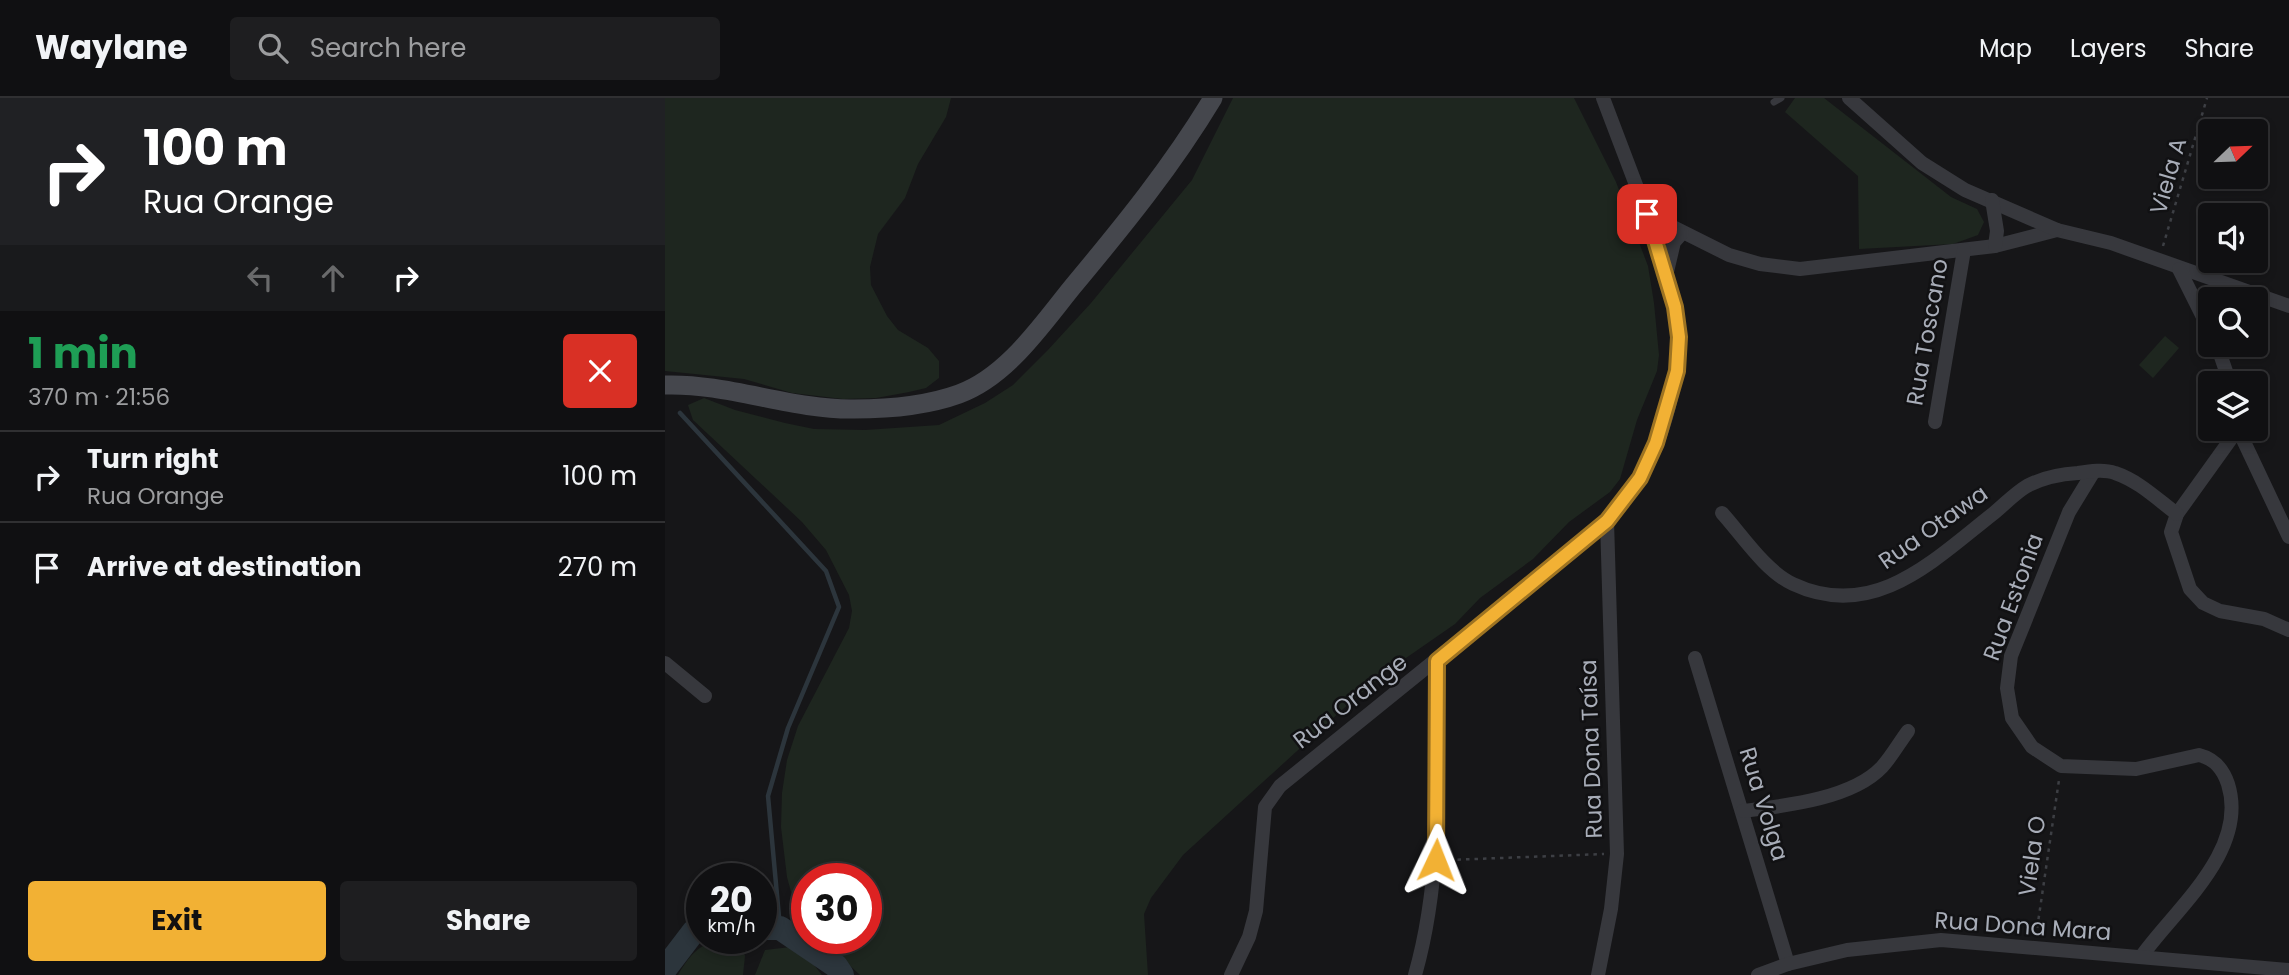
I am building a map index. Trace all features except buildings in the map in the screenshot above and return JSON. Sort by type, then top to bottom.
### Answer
[{"type":"main road","points":[[665,385],[852,409],[911,406],[961,394],[992,374],[1022,348],[1146,198],[1178,156],[1213,98]]},
{"type":"street","name":"Rua Orange","points":[[1231,975],[1249,937],[1256,911],[1265,807],[1280,786],[1607,521],[1640,478],[1656,443],[1677,371],[1679,337],[1675,307],[1647,214],[1603,98]]},
{"type":"street","points":[[1849,98],[1922,163],[1965,190],[2057,230],[2111,243],[2159,263],[2289,306]]},
{"type":"street","points":[[1992,200],[1997,231],[1994,246]]},
{"type":"street","points":[[1647,214],[1729,255],[1760,264],[1800,270],[1994,246],[2057,230]]},
{"type":"street","points":[[1665,277],[1674,242],[1682,233]]},
{"type":"street","name":"Rua Toscano","points":[[1935,422],[1964,250]]},
{"type":"street","points":[[2179,269],[2198,307]]},
{"type":"street","points":[[2229,441],[2177,514],[2171,532],[2178,559],[2190,589],[2203,603],[2220,611],[2264,619],[2289,629]]},
{"type":"street","points":[[2244,441],[2289,537]]},
{"type":"street","name":"Rua Otawa","points":[[1722,513],[1766,563],[1791,583],[1823,594],[1851,597],[1874,594],[1900,582],[1941,555],[2028,486],[2050,478],[2094,471],[2113,472],[2135,482],[2177,514]]},
{"type":"street","name":"Rua Estonia","points":[[2061,766],[2032,747],[2012,718],[2007,688],[2011,656],[2021,631],[2069,512],[2094,471]]},
{"type":"street","name":"Rua Dona Taísa","points":[[1598,975],[1611,909],[1617,854],[1607,521]]},
{"type":"street","name":"Rua Volga","points":[[1695,658],[1787,964]]},
{"type":"street","points":[[1415,975],[1425,935],[1436,860],[1437,661]]},
{"type":"street","points":[[665,663],[705,696]]},
{"type":"street","points":[[1743,811],[1816,799],[1867,779],[1881,767],[1908,731]]},
{"type":"street","points":[[2061,766],[2136,769],[2199,755],[2208,757],[2225,775],[2230,792],[2228,828],[2217,859],[2186,905],[2164,924],[2141,957]]},
{"type":"street","name":"Rua Dona Mara","points":[[1758,975],[1787,964],[1893,943],[1941,940],[2289,970]]},
{"type":"path","name":"Viela A","points":[[2159,263],[2207,98]]},
{"type":"path","name":"Viela O","points":[[2034,950],[2061,766]]},
{"type":"path","points":[[1436,860],[1617,854]]},
{"type":"shaded area","points":[[665,98],[951,98],[946,117],[918,164],[905,198],[878,234],[870,267],[871,285],[887,316],[898,330],[928,348],[939,361],[939,378],[926,388],[909,392],[876,398],[843,399],[792,393],[744,379],[665,371]]},
{"type":"shaded area","points":[[1233,98],[1574,98],[1616,182],[1648,266],[1654,303],[1659,355],[1657,371],[1637,420],[1620,479],[1610,492],[1569,522],[1533,559],[1480,598],[1455,624],[1393,667],[1354,699],[1183,855],[1151,898],[1144,914],[1148,975],[860,975],[837,954],[882,954],[882,863],[791,863],[791,892],[781,827],[787,760],[798,726],[849,628],[852,611],[849,595],[826,550],[802,522],[693,420],[688,405],[704,398],[735,410],[814,429],[865,430],[939,425],[985,403],[1013,385],[1091,303],[1192,180]]},
{"type":"shaded area","points":[[1795,98],[1824,98],[1951,197],[1977,209],[1984,222],[1978,235],[1953,244],[1859,249],[1858,176],[1785,112]]},
{"type":"shaded area","points":[[2165,336],[2179,348],[2153,378],[2139,365]]},
{"type":"shaded area","points":[[791,947],[791,954],[805,954],[822,975],[755,975],[763,954],[777,954],[777,949]]},
{"type":"shaded area","points":[[693,954],[745,956],[743,975],[678,975]]},
{"type":"waterway","points":[[680,413],[826,571],[839,607],[788,728],[768,796],[780,928]]},
{"type":"waterway","points":[[777,928],[836,966],[842,975]]},
{"type":"waterway","points":[[665,969],[686,941]]},
{"type":"route","points":[[1436,860],[1437,661],[1607,521],[1640,478],[1656,443],[1677,371],[1679,337],[1675,307],[1647,214]]}]
